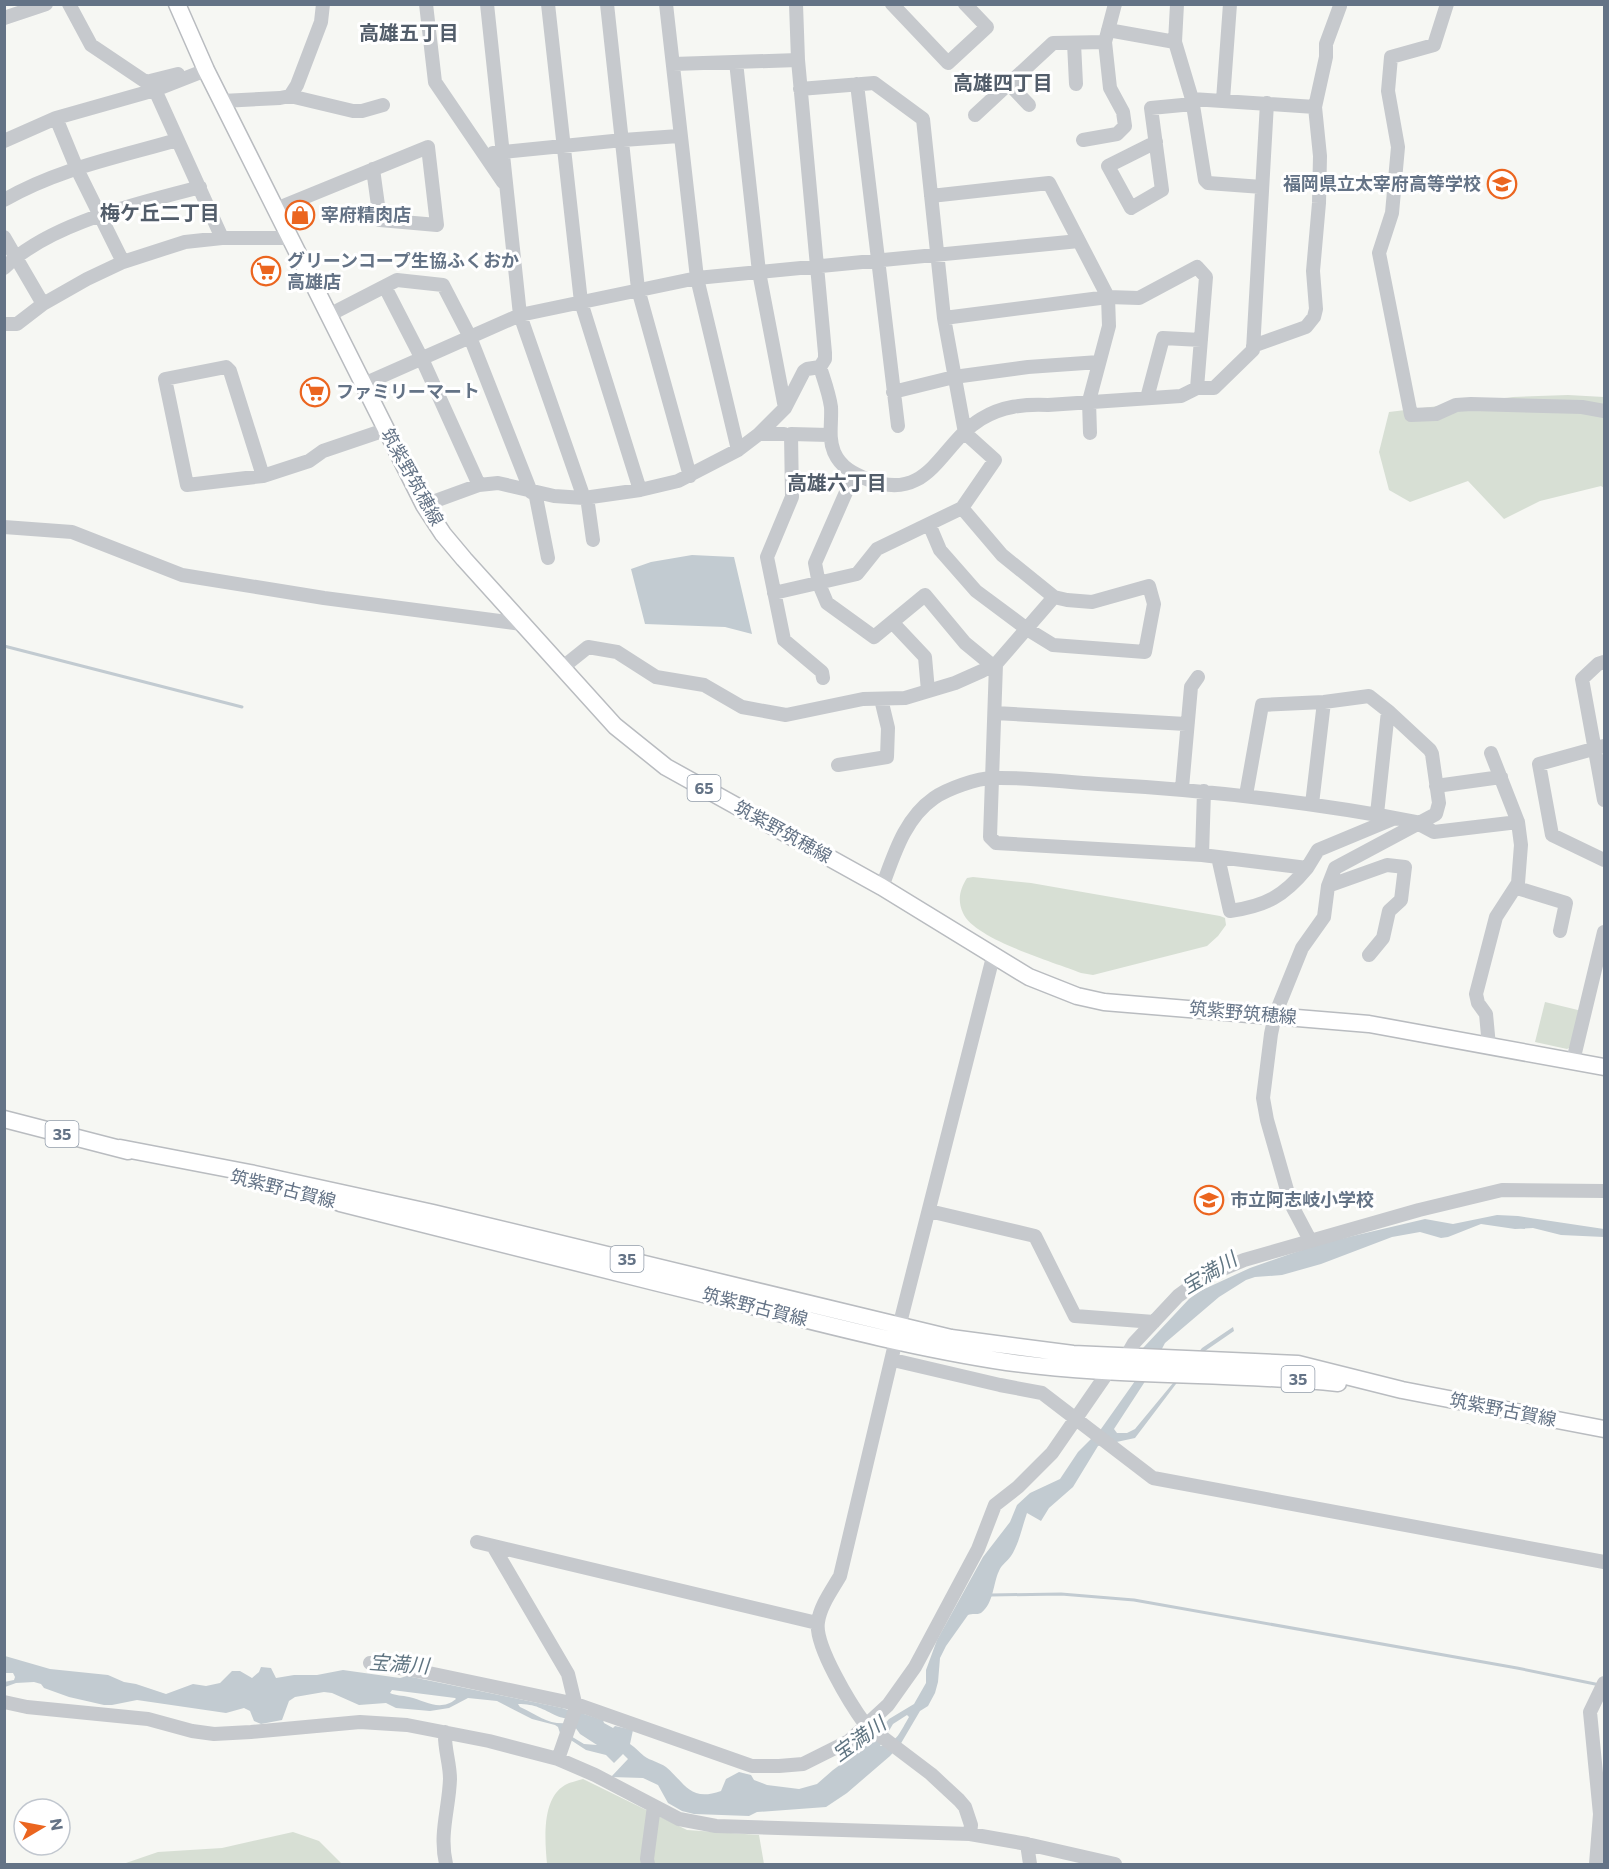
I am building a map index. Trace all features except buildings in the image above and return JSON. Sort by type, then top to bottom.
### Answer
[{"type":"main road","name":"筑紫野筑穂線","points":[[177,4],[202,71],[222,101],[424,505],[450,542],[522,624],[615,726],[643,750],[666,767],[882,887],[993,957],[1029,977],[1077,996],[1104,1002],[1369,1024],[1605,1067]]},
{"type":"main road","name":"筑紫野古賀線","points":[[4,1119],[120,1148],[250,1173],[443,1215],[1004,1361],[1108,1372],[1130,1362]]},
{"type":"main road","name":"筑紫野古賀線","points":[[898,1334],[951,1338],[1130,1362],[1199,1367],[1298,1365],[1402,1390],[1605,1429]]},
{"type":"street","points":[[4,18],[46,4]]},
{"type":"street","points":[[69,4],[91,45],[146,82],[175,74],[202,71]]},
{"type":"street","points":[[290,96],[297,85],[321,22],[323,4]]},
{"type":"street","points":[[426,4],[435,82],[504,183]]},
{"type":"street","points":[[487,4],[519,315],[585,498],[593,540]]},
{"type":"street","points":[[548,4],[581,302],[640,490]]},
{"type":"street","points":[[607,4],[638,290],[690,476]]},
{"type":"street","points":[[666,4],[697,278],[738,450]]},
{"type":"street","points":[[424,505],[479,485],[503,483],[554,496],[585,498],[666,485],[690,476],[738,450],[759,434],[784,408],[804,371],[820,366],[825,359],[825,353],[800,89],[795,4]]},
{"type":"street","points":[[892,4],[948,63],[987,27],[965,4]]},
{"type":"street","points":[[1083,140],[1118,134],[1125,126],[1123,112],[1110,88],[1106,36],[1115,4]]},
{"type":"street","points":[[1177,4],[1175,42],[1193,102],[1205,180],[1208,183],[1262,187]]},
{"type":"street","points":[[1223,100],[1230,4]]},
{"type":"street","points":[[1253,346],[1306,327],[1314,317],[1316,309],[1313,271],[1319,203],[1320,156],[1315,107],[1326,57],[1326,44],[1341,6],[1339,4]]},
{"type":"street","points":[[1447,4],[1434,45],[1391,57],[1388,91],[1398,147],[1392,213],[1379,253],[1411,415],[1436,414],[1456,405],[1471,404],[1605,411]]},
{"type":"street","points":[[975,115],[1053,43],[1074,43],[1106,36],[1175,42]]},
{"type":"street","points":[[1074,43],[1076,84]]},
{"type":"street","points":[[673,64],[798,60]]},
{"type":"street","points":[[736,62],[759,272],[784,408]]},
{"type":"street","points":[[4,141],[56,118],[155,90],[202,71]]},
{"type":"street","points":[[774,593],[857,574],[877,549],[962,508],[994,460],[965,433],[944,318],[923,119],[874,83],[800,89]]},
{"type":"street","points":[[857,84],[898,426]]},
{"type":"street","points":[[1010,85],[1029,105]]},
{"type":"street","points":[[155,90],[222,238]]},
{"type":"street","points":[[222,101],[290,96],[353,111],[383,105]]},
{"type":"street","points":[[1156,142],[1108,166],[1131,208],[1162,190],[1156,142],[1151,108],[1223,100],[1315,107]]},
{"type":"street","points":[[820,366],[831,407],[830,435],[838,459],[848,471],[882,484],[908,483],[925,477],[981,419],[1006,408],[1031,404],[1048,405],[1181,396],[1197,388],[1214,388],[1253,350],[1268,103]]},
{"type":"street","points":[[56,118],[77,169],[123,262]]},
{"type":"street","points":[[485,155],[680,136]]},
{"type":"street","points":[[4,200],[77,169],[177,140]]},
{"type":"street","points":[[276,209],[373,169],[428,147],[437,225],[380,220],[373,169]]},
{"type":"street","points":[[931,196],[1049,183],[1108,297],[1109,326],[1089,401],[1090,433]]},
{"type":"street","points":[[4,268],[15,257],[47,239],[101,215],[200,187]]},
{"type":"street","points":[[4,237],[43,304]]},
{"type":"street","points":[[4,324],[17,324],[43,304],[123,262],[185,242],[222,238],[290,237]]},
{"type":"street","points":[[364,384],[519,315],[697,278],[1079,241]]},
{"type":"street","points":[[944,318],[1108,297],[1139,298],[1197,267],[1206,276],[1197,388]]},
{"type":"street","points":[[329,315],[397,280],[443,285],[470,338],[533,492],[548,558]]},
{"type":"street","points":[[385,287],[422,358],[479,485]]},
{"type":"street","points":[[1146,398],[1163,338],[1201,340]]},
{"type":"street","points":[[893,392],[954,377],[1028,367],[1098,362]]},
{"type":"street","points":[[263,476],[230,371],[226,367],[165,379],[187,485],[263,476],[309,461],[323,451],[385,430]]},
{"type":"street","points":[[759,434],[784,434]]},
{"type":"street","points":[[823,678],[822,672],[784,640],[767,556],[792,497],[791,434],[830,435]]},
{"type":"street","points":[[854,474],[815,563],[819,584],[827,603],[874,637],[925,596],[965,643],[994,665]]},
{"type":"street","points":[[929,524],[940,550],[976,591],[1027,629],[1053,645],[1145,652],[1154,603],[1149,586],[1092,602],[1054,597],[1002,555],[962,508]]},
{"type":"street","points":[[4,526],[72,532],[182,575],[324,598],[522,624]]},
{"type":"street","points":[[563,667],[588,647],[617,652],[656,677],[704,685],[742,706],[786,715],[863,699],[905,698],[955,682],[994,665],[1054,597]]},
{"type":"street","points":[[892,622],[925,657],[928,690]]},
{"type":"street","points":[[1605,662],[1598,664],[1582,680],[1599,747],[1605,800]]},
{"type":"street","points":[[994,665],[990,837],[996,843],[1202,855],[1306,868]]},
{"type":"street","points":[[1182,788],[1191,687],[1198,677]]},
{"type":"street","points":[[1246,795],[1262,705],[1324,702],[1369,696],[1430,750],[1436,786],[1438,810],[1436,814],[1335,868],[1328,886],[1324,917],[1302,948],[1275,1015],[1263,1098],[1291,1204],[1310,1240]]},
{"type":"street","points":[[838,765],[887,757],[888,729],[881,699]]},
{"type":"street","points":[[1312,804],[1324,702]]},
{"type":"street","points":[[1377,814],[1388,711]]},
{"type":"street","points":[[994,713],[1186,724]]},
{"type":"street","points":[[1599,747],[1539,764],[1552,835],[1605,860]]},
{"type":"street","points":[[1489,1046],[1486,1014],[1478,1003],[1476,994],[1496,917],[1516,888],[1521,845],[1518,822],[1491,753]]},
{"type":"street","points":[[882,887],[903,833],[923,808],[934,798],[952,788],[991,777],[1182,788],[1246,795],[1377,814],[1420,824],[1434,832],[1518,822]]},
{"type":"street","points":[[1436,786],[1501,777]]},
{"type":"street","points":[[1202,855],[1204,791]]},
{"type":"street","points":[[1218,857],[1230,911],[1253,908],[1292,886],[1318,850],[1395,818]]},
{"type":"street","points":[[1328,886],[1387,865],[1405,867],[1401,900],[1389,911],[1383,938],[1369,955]]},
{"type":"street","points":[[1516,888],[1566,903],[1560,931]]},
{"type":"street","points":[[1573,1061],[1605,932]]},
{"type":"street","points":[[970,1834],[971,1825],[966,1807],[931,1774],[868,1726],[826,1658],[817,1623],[824,1604],[840,1576],[993,957]]},
{"type":"street","points":[[1130,1362],[1134,1343],[1178,1296],[1204,1277],[1244,1260],[1419,1210],[1502,1190],[1605,1191]]},
{"type":"street","points":[[929,1211],[1035,1236],[1075,1316],[1154,1322]]},
{"type":"street","points":[[893,1360],[1000,1386],[1042,1393],[1153,1478],[1605,1562]]},
{"type":"street","points":[[370,1663],[424,1672],[576,1706],[752,1766],[803,1764],[849,1741],[868,1726],[888,1705],[915,1667],[978,1549],[995,1505],[1018,1487],[1052,1453],[1078,1421],[1108,1372]]},
{"type":"street","points":[[477,1542],[817,1623]]},
{"type":"street","points":[[493,1546],[568,1674],[576,1706],[559,1757]]},
{"type":"street","points":[[1596,1864],[1600,1814],[1590,1712],[1605,1683]]},
{"type":"street","points":[[4,1702],[27,1707],[148,1719],[192,1731],[214,1734],[360,1722],[407,1725],[559,1757],[679,1819],[716,1826],[970,1834],[1115,1864]]},
{"type":"street","points":[[445,1732],[444,1743],[450,1778],[444,1819],[446,1864]]},
{"type":"street","points":[[648,1864],[654,1806]]},
{"type":"street","points":[[1027,1844],[1030,1864]]},
{"type":"shaded area","points":[[1568,395],[1604,397],[1604,488],[1601,486],[1540,501],[1504,519],[1468,481],[1410,502],[1389,490],[1379,452],[1389,412],[1513,397]]},
{"type":"shaded area","points":[[692,555],[734,557],[752,634],[725,627],[645,624],[631,569],[651,562]]},
{"type":"shaded area","points":[[967,878],[1031,883],[1220,916],[1225,918],[1226,925],[1207,946],[1093,975],[1081,973],[998,941],[970,923],[963,913],[960,899],[961,890]]},
{"type":"shaded area","points":[[1545,1002],[1582,1011],[1574,1046],[1567,1049],[1535,1042]]},
{"type":"shaded area","points":[[1497,1215],[1518,1216],[1604,1229],[1604,1237],[1561,1235],[1533,1228],[1515,1229],[1481,1224],[1441,1238],[1420,1232],[1392,1237],[1321,1264],[1282,1275],[1255,1277],[1219,1297],[1165,1343],[1144,1383],[1114,1429],[1117,1433],[1127,1433],[1135,1429],[1202,1348],[1233,1327],[1234,1331],[1205,1351],[1179,1380],[1135,1438],[1098,1446],[1073,1487],[1049,1508],[1041,1521],[1027,1513],[1014,1551],[999,1571],[991,1598],[985,1609],[981,1613],[968,1615],[946,1646],[940,1658],[935,1693],[928,1706],[920,1711],[900,1745],[890,1756],[847,1793],[826,1807],[757,1812],[749,1816],[694,1814],[682,1811],[668,1803],[658,1785],[643,1778],[611,1777],[628,1759],[623,1754],[614,1763],[606,1755],[586,1750],[560,1733],[555,1725],[532,1719],[497,1701],[468,1698],[449,1708],[430,1711],[396,1708],[386,1703],[359,1705],[332,1693],[324,1692],[295,1697],[289,1701],[282,1720],[261,1724],[254,1721],[250,1711],[244,1708],[226,1713],[137,1700],[104,1705],[69,1697],[34,1682],[16,1683],[5,1687],[4,1682],[14,1680],[15,1677],[13,1673],[5,1673],[5,1656],[50,1669],[108,1675],[166,1694],[193,1684],[206,1686],[220,1683],[232,1671],[240,1671],[252,1678],[261,1667],[271,1668],[276,1678],[317,1675],[343,1670],[400,1678],[407,1676],[562,1708],[603,1720],[613,1728],[615,1726],[633,1730],[630,1744],[644,1756],[666,1767],[695,1793],[711,1794],[721,1791],[726,1779],[739,1772],[751,1775],[754,1780],[767,1785],[799,1789],[817,1784],[867,1745],[889,1719],[914,1704],[926,1683],[926,1670],[937,1640],[983,1557],[1010,1522],[1017,1505],[1030,1493],[1060,1479],[1078,1452],[1101,1429],[1135,1381],[1143,1348],[1189,1299],[1200,1291],[1250,1268],[1319,1244],[1425,1219],[1453,1224]],"holes":[[[392,1690],[456,1699],[439,1705],[390,1693]],[[518,1704],[534,1706],[576,1722],[552,1722]],[[907,1715],[909,1717],[895,1739],[880,1746],[893,1724]],[[575,1727],[580,1734],[597,1745],[584,1744],[564,1732]]]},
{"type":"shaded area","points":[[583,1779],[687,1830],[759,1835],[764,1864],[547,1864],[546,1821],[552,1800],[557,1791],[565,1785]]},
{"type":"shaded area","points":[[293,1832],[319,1841],[342,1864],[123,1864],[158,1852],[222,1848]]},
{"type":"waterway","points":[[4,646],[242,707]]},
{"type":"waterway","points":[[991,1595],[1061,1594],[1134,1600],[1517,1668],[1600,1685]]},
{"type":"place","name":"福岡県立太宰府高等学校","points":[[1502,184]]},
{"type":"place","name":"宰府精肉店","points":[[300,215]]},
{"type":"place","name":"グリーンコープ生協ふくおか 高雄店","points":[[266,271]]},
{"type":"place","name":"ファミリーマート","points":[[315,392]]},
{"type":"place","name":"市立阿志岐小学校","points":[[1209,1200]]},
{"type":"district","name":"高雄五丁目","points":[[409,33]]},
{"type":"district","name":"高雄四丁目","points":[[1003,83]]},
{"type":"district","name":"梅ケ丘二丁目","points":[[160,213]]},
{"type":"district","name":"高雄六丁目","points":[[837,483]]},
{"type":"water label","name":"宝満川","points":[[1209,1273]]},
{"type":"water label","name":"宝満川","points":[[399,1664]]},
{"type":"water label","name":"宝満川","points":[[859,1739]]}]
